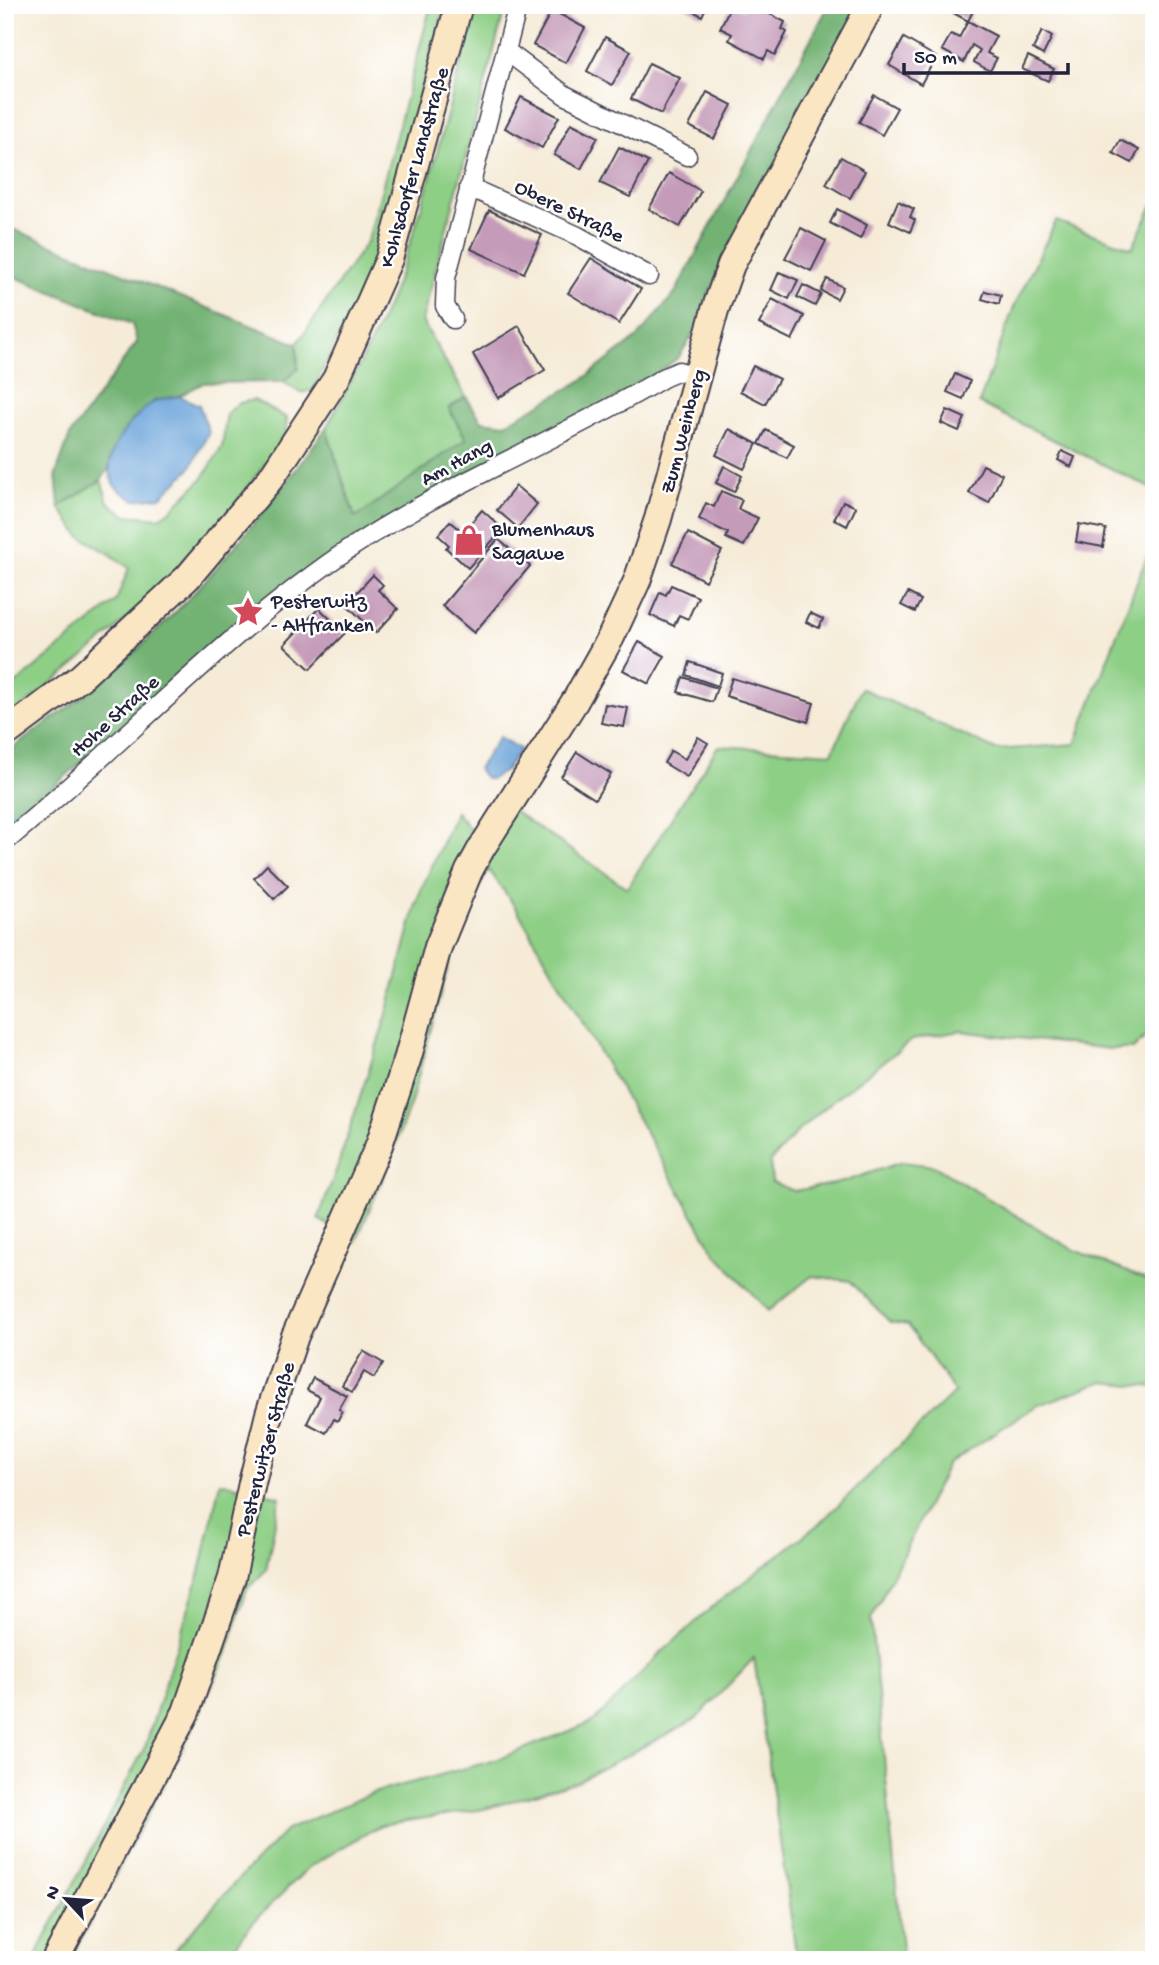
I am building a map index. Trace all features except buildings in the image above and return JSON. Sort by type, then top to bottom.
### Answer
[{"type":"street","name":"Kohlsdorfer Landstraße","points":[[5,734],[81,677],[188,577],[271,478],[335,379],[389,259],[459,5]]},
{"type":"street","points":[[453,319],[445,306],[446,278],[518,5]]},
{"type":"street","name":"Zum Weinberg","points":[[481,849],[575,701],[611,637],[637,581],[658,519],[715,310],[731,265],[871,5]]},
{"type":"street","points":[[506,51],[565,95],[687,156]]},
{"type":"street","name":"Obere Straße","points":[[469,187],[578,236],[649,276]]},
{"type":"street","name":"Am Hang","points":[[252,623],[369,536],[449,490],[679,371],[696,377]]},
{"type":"street","name":"Hohe Straße","points":[[5,842],[252,623]]},
{"type":"street","name":"Pesterwitzer Straße","points":[[55,1960],[186,1712],[232,1578],[266,1426],[295,1336],[379,1145],[408,1057],[438,947],[458,895],[481,849]]},
{"type":"green space","points":[[431,5],[445,5],[376,258],[313,390],[301,393],[283,382],[298,369],[297,344],[368,240]]},
{"type":"green space","points":[[476,5],[506,5],[422,321],[466,397],[449,409],[466,439],[355,518],[326,428],[377,328],[405,259],[438,150]]},
{"type":"green space","points":[[829,5],[861,5],[708,295],[695,331],[679,357],[645,383],[441,487],[249,619],[5,828],[5,754],[87,693],[154,634],[245,535],[326,428],[355,518],[466,439],[449,408],[466,397],[482,421],[505,424],[581,381],[639,336],[675,293]]},
{"type":"green space","points":[[1154,203],[1154,490],[979,403],[1014,307],[1056,221],[1132,248]]},
{"type":"green space","points":[[5,226],[297,344],[298,369],[283,382],[203,383],[179,396],[154,401],[111,456],[109,468],[101,480],[59,507],[56,474],[70,435],[137,342],[132,324],[5,273]]},
{"type":"green space","points":[[254,400],[287,418],[286,434],[231,509],[141,606],[74,665],[5,720],[5,693],[116,601],[129,568],[80,536],[59,507],[101,480],[108,502],[125,515],[159,518],[169,512],[203,478],[222,447],[227,413],[239,403]]},
{"type":"green space","points":[[1154,538],[1154,1028],[1133,1049],[1110,1049],[960,1031],[912,1040],[800,1129],[770,1162],[772,1182],[794,1191],[843,1182],[902,1162],[934,1166],[1072,1249],[1154,1283],[1154,1387],[1101,1382],[1036,1406],[948,1464],[871,1619],[903,1960],[797,1960],[754,1658],[696,1719],[576,1782],[484,1809],[381,1825],[309,1867],[255,1920],[225,1960],[166,1960],[286,1830],[373,1793],[496,1760],[594,1721],[660,1654],[717,1603],[820,1523],[955,1392],[908,1325],[890,1322],[850,1281],[812,1276],[768,1311],[715,1253],[518,911],[489,870],[475,894],[450,959],[411,1102],[386,1171],[356,1241],[318,1219],[387,1014],[418,897],[456,812],[473,833],[495,798],[627,888],[718,746],[832,753],[861,688],[996,750],[1075,744]]},
{"type":"green space","points":[[220,1482],[280,1497],[266,1570],[247,1589],[226,1655],[183,1748],[70,1960],[34,1960],[145,1747],[200,1572]]},
{"type":"water","points":[[179,396],[199,405],[209,432],[190,469],[161,497],[134,500],[114,486],[110,472],[114,449],[119,438],[143,410],[158,400]]},
{"type":"water","points":[[499,737],[520,749],[505,771],[491,779],[485,778],[478,769]]},
{"type":"place","name":"Blumenhaus Sagawe","points":[[469,540]]},
{"type":"place","name":"Pesterwitz - Altfranken","points":[[248,612]]}]
